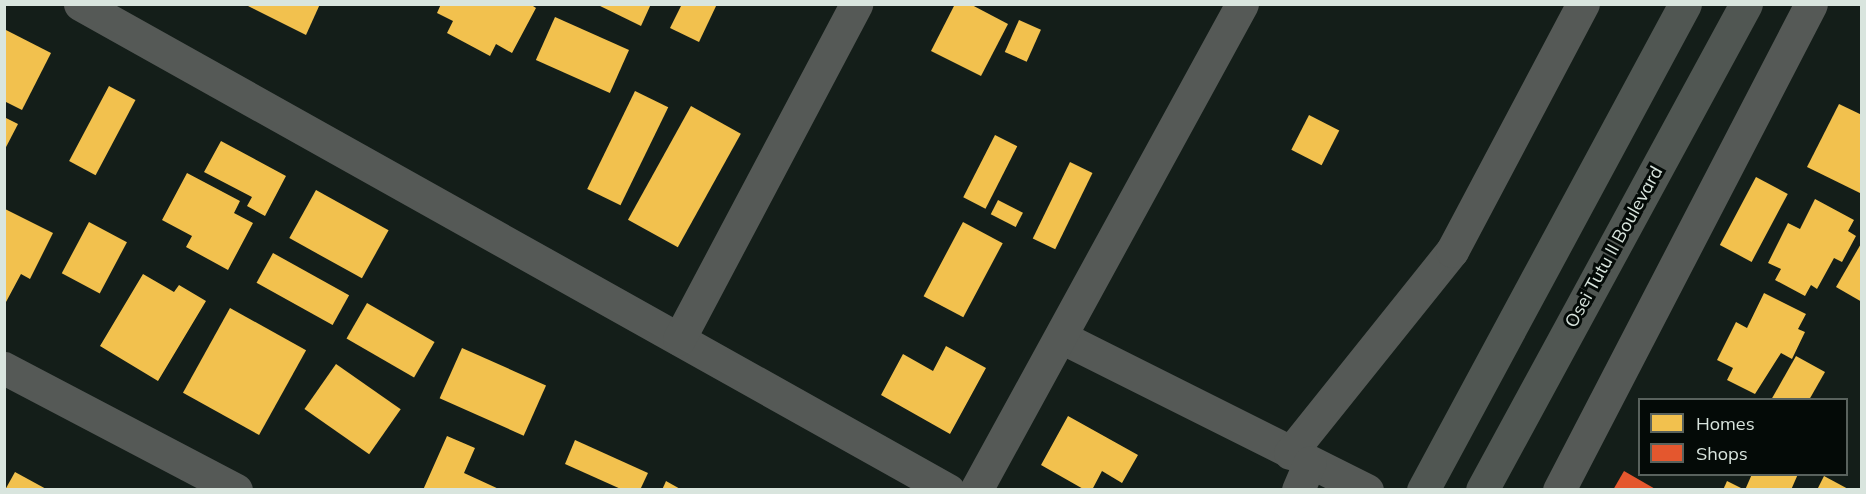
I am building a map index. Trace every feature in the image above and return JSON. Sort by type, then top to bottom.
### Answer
[{"type":"highway","points":[[1423,489],[1685,4]]},
{"type":"highway","name":"Osei Tutu II Boulevard","points":[[1482,489],[1746,4]]},
{"type":"street","points":[[80,4],[948,489]]},
{"type":"street","points":[[679,339],[856,4]]},
{"type":"street","points":[[976,489],[1063,338],[1242,4]]},
{"type":"street","points":[[1300,468],[1452,251],[1583,4]]},
{"type":"street","points":[[1559,489],[1811,4]]},
{"type":"street","points":[[1063,338],[1300,468],[1367,489]]},
{"type":"street","points":[[4,368],[236,489]]},
{"type":"building: Homes","points":[[244,4],[320,4],[306,35]]},
{"type":"building: Homes","points":[[441,4],[530,4],[536,8],[512,53],[496,44],[490,56],[447,33],[453,21],[437,13]]},
{"type":"building: Homes","points":[[596,4],[651,4],[641,26]]},
{"type":"building: Homes","points":[[682,4],[717,4],[699,42],[670,28]]},
{"type":"building: Homes","points":[[955,4],[970,4],[1008,24],[981,76],[931,51]]},
{"type":"building: Homes","points":[[555,17],[629,50],[610,93],[536,60]]},
{"type":"building: Homes","points":[[1019,20],[1041,30],[1027,62],[1005,52]]},
{"type":"building: Homes","points":[[4,29],[51,53],[22,110],[4,101]]},
{"type":"building: Homes","points":[[109,86],[135,100],[96,175],[69,161]]},
{"type":"building: Homes","points":[[635,91],[668,107],[620,205],[587,189]]},
{"type":"building: Homes","points":[[1839,104],[1862,115],[1862,194],[1807,167]]},
{"type":"building: Homes","points":[[691,106],[741,134],[678,247],[628,220]]},
{"type":"building: Homes","points":[[1309,115],[1339,130],[1322,165],[1291,150]]},
{"type":"building: Homes","points":[[4,117],[18,124],[4,151]]},
{"type":"building: Homes","points":[[995,135],[1017,146],[985,209],[963,197]]},
{"type":"building: Homes","points":[[221,141],[286,176],[265,216],[247,206],[252,197],[204,172]]},
{"type":"building: Homes","points":[[1070,162],[1092,173],[1055,249],[1033,238]]},
{"type":"building: Homes","points":[[187,173],[240,201],[234,213],[253,223],[228,270],[186,247],[192,236],[162,220]]},
{"type":"building: Homes","points":[[1756,177],[1788,194],[1752,262],[1720,245]]},
{"type":"building: Homes","points":[[316,190],[389,230],[362,278],[289,238]]},
{"type":"building: Homes","points":[[1815,199],[1854,220],[1848,231],[1856,236],[1842,262],[1834,258],[1817,289],[1811,285],[1805,296],[1775,280],[1781,269],[1768,263],[1788,223],[1800,229]]},
{"type":"building: Homes","points":[[998,200],[1023,213],[1016,227],[991,214]]},
{"type":"building: Homes","points":[[5,209],[53,233],[30,279],[21,274],[6,302]]},
{"type":"building: Homes","points":[[89,222],[127,242],[100,293],[62,273]]},
{"type":"building: Homes","points":[[963,222],[1003,243],[963,317],[924,296]]},
{"type":"building: Homes","points":[[1862,242],[1862,302],[1836,287]]},
{"type":"building: Homes","points":[[273,253],[349,295],[333,325],[257,283]]},
{"type":"building: Homes","points":[[143,274],[174,292],[179,285],[206,301],[158,381],[100,346]]},
{"type":"building: Homes","points":[[1764,293],[1806,314],[1798,329],[1805,332],[1792,359],[1781,353],[1755,394],[1727,380],[1733,368],[1717,360],[1736,322],[1747,328]]},
{"type":"building: Homes","points":[[367,303],[435,342],[414,378],[346,339]]},
{"type":"building: Homes","points":[[230,308],[306,350],[259,435],[183,393]]},
{"type":"building: Homes","points":[[946,346],[986,368],[950,434],[881,395],[903,354],[933,371]]},
{"type":"building: Homes","points":[[462,348],[546,385],[524,436],[440,398]]},
{"type":"building: Homes","points":[[1796,356],[1825,372],[1810,398],[1772,398]]},
{"type":"building: Homes","points":[[336,364],[401,409],[369,454],[304,409]]},
{"type":"building: Homes","points":[[1068,416],[1138,455],[1122,483],[1102,471],[1092,490],[1085,490],[1041,465]]},
{"type":"building: Homes","points":[[447,436],[475,448],[464,473],[501,490],[423,490]]},
{"type":"building: Homes","points":[[575,440],[648,473],[640,490],[623,490],[565,464]]},
{"type":"building: Homes","points":[[15,472],[48,490],[5,490]]},
{"type":"building: Homes","points":[[1751,476],[1797,476],[1791,490],[1745,490]]},
{"type":"building: Homes","points":[[1824,476],[1850,490],[1817,490]]},
{"type":"building: Homes","points":[[666,481],[682,490],[662,490]]},
{"type":"building: Homes","points":[[1727,481],[1745,490],[1723,490]]},
{"type":"building: Shops","points":[[1624,471],[1657,490],[1613,490]]}]
